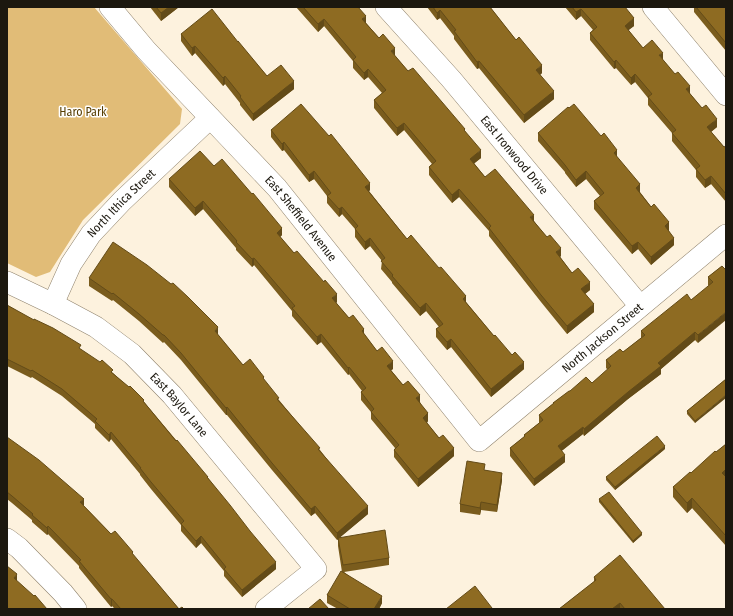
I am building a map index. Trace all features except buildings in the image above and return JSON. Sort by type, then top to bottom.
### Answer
[{"type":"street","name":"East Sheffield Avenue","points":[[110,7],[146,50],[277,188],[479,441]]},
{"type":"street","name":"East Ironwood Drive","points":[[386,7],[451,79],[640,306]]},
{"type":"street","points":[[653,7],[726,95]]},
{"type":"street","name":"North Ithica Street","points":[[53,304],[71,264],[90,234],[122,201],[210,118]]},
{"type":"street","name":"North Jackson Street","points":[[479,441],[726,235]]},
{"type":"street","name":"East Baylor Lane","points":[[7,282],[96,327],[132,354],[172,395],[316,569],[266,609]]},
{"type":"street","points":[[7,539],[19,548],[63,593],[76,609]]},
{"type":"green space","name":"Haro Park","points":[[7,7],[94,7],[182,109],[180,124],[83,220],[50,272],[36,277],[7,263]]}]
